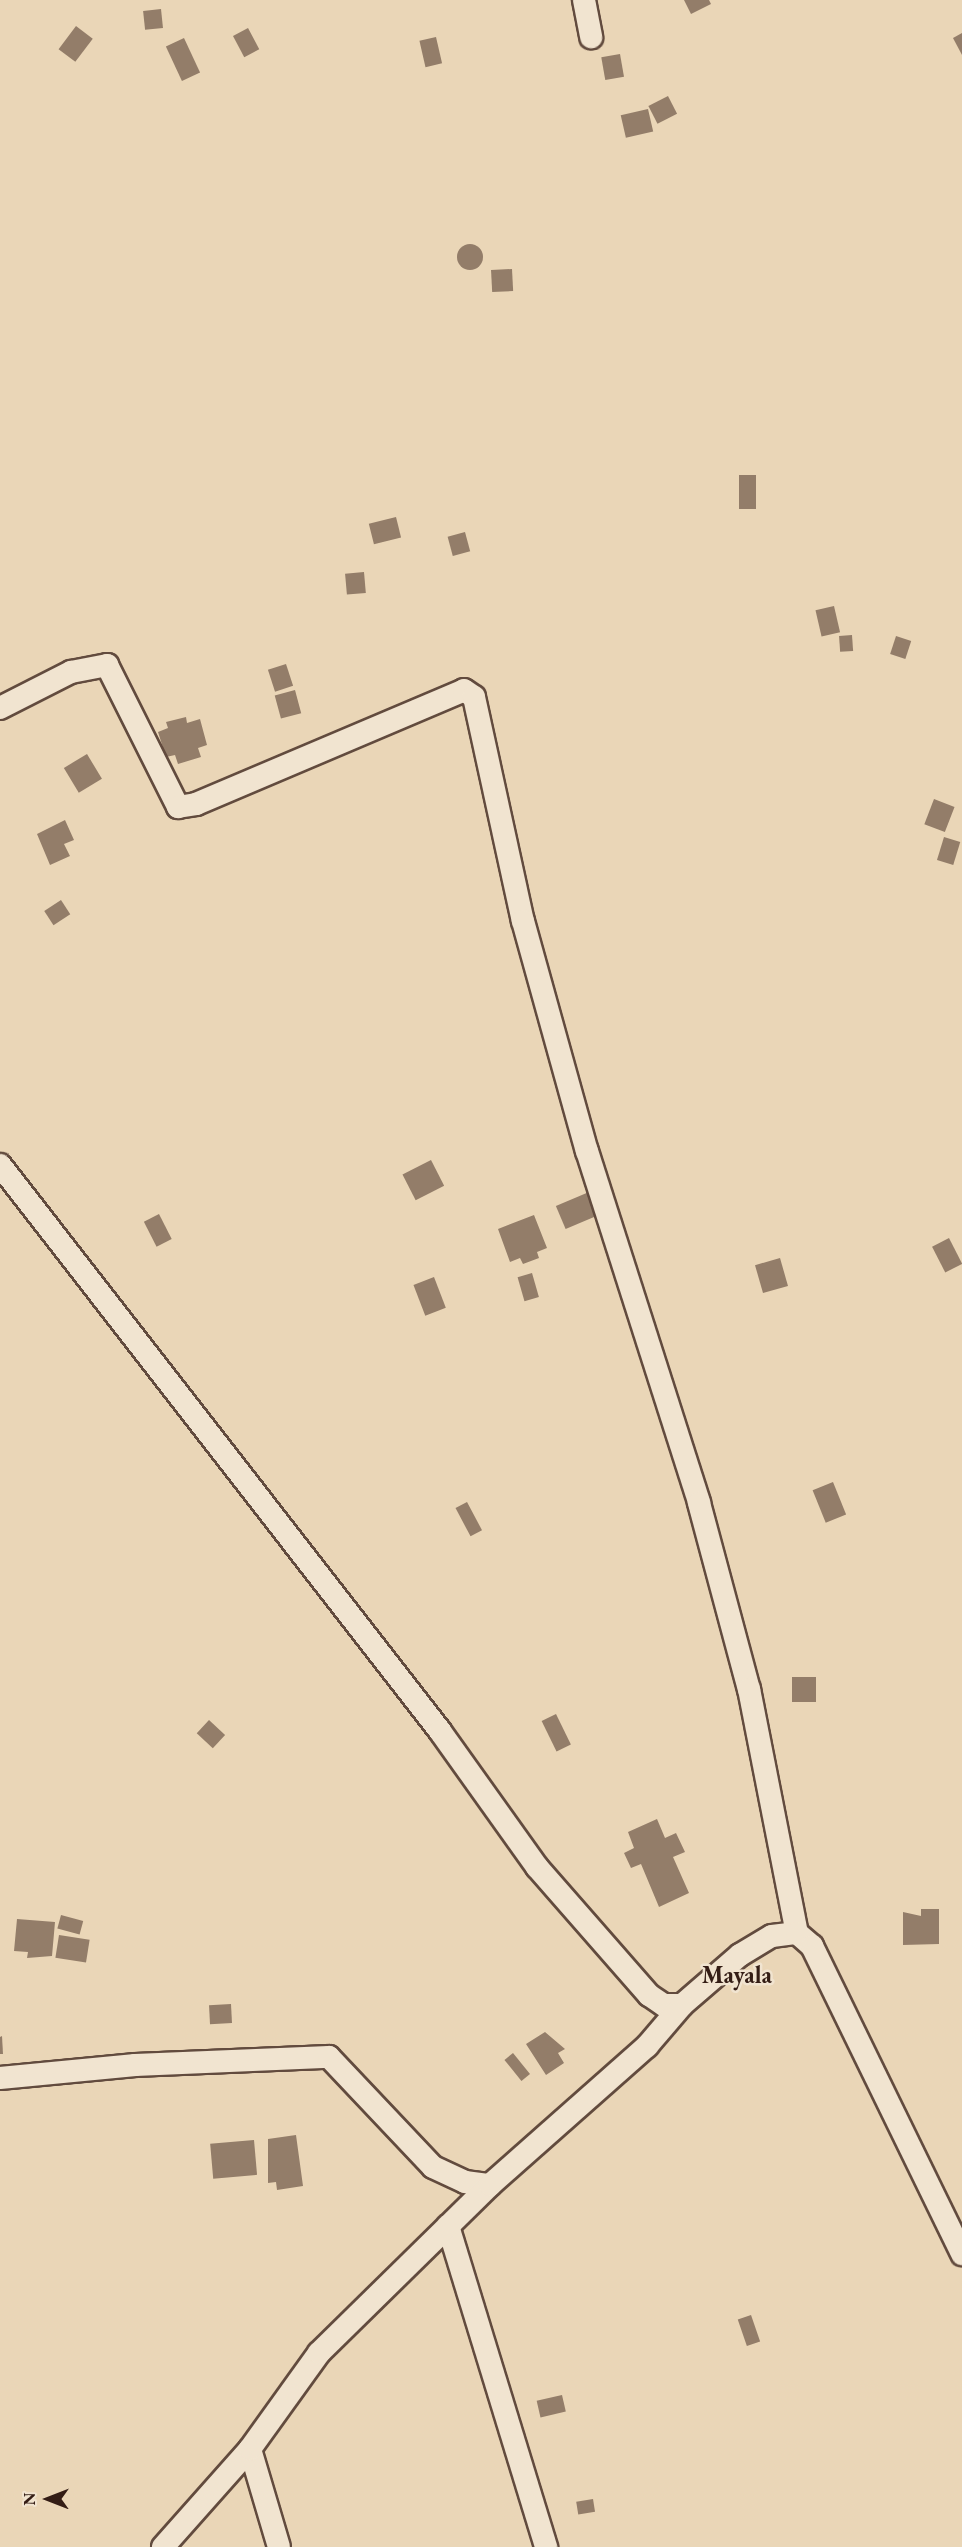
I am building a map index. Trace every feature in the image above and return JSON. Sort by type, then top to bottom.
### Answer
[{"type":"street","points":[[584,0],[591,37]]},
{"type":"street","points":[[0,708],[71,672],[107,665],[178,807],[196,804],[464,690],[474,697],[523,921],[580,1128],[699,1503],[749,1689],[797,1933],[821,1961],[962,2254]]},
{"type":"street","points":[[0,1165],[440,1731],[586,1929],[649,1995],[664,2005],[682,2005]]},
{"type":"street","points":[[163,2547],[250,2449],[319,2353],[490,2185],[611,2080],[682,2005],[758,1943],[797,1933]]},
{"type":"street","points":[[0,2078],[135,2065],[329,2057],[433,2167],[465,2182],[490,2185]]},
{"type":"street","points":[[448,2226],[546,2547]]},
{"type":"street","points":[[250,2449],[279,2547]]},
{"type":"building","points":[[684,0],[709,0],[711,4],[691,14]]},
{"type":"building","points":[[161,9],[163,28],[145,30],[143,11]]},
{"type":"building","points":[[76,26],[93,39],[75,62],[59,49]]},
{"type":"building","points":[[248,28],[259,49],[244,57],[233,36]]},
{"type":"building","points":[[962,33],[962,55],[953,38]]},
{"type":"building","points":[[436,37],[442,63],[426,67],[419,41]]},
{"type":"building","points":[[184,38],[200,72],[182,81],[166,46]]},
{"type":"building","points":[[620,54],[624,77],[605,80],[601,57]]},
{"type":"building","points":[[668,96],[677,114],[657,124],[648,106]]},
{"type":"building","points":[[648,109],[653,131],[626,138],[621,115]]},
{"type":"building","points":[[470,244],[479,248],[483,257],[479,266],[470,270],[461,266],[457,257],[461,248]]},
{"type":"building","points":[[512,269],[513,291],[492,292],[491,270]]},
{"type":"building","points":[[739,475],[756,475],[756,509],[739,509]]},
{"type":"building","points":[[396,517],[401,537],[374,544],[369,524]]},
{"type":"building","points":[[465,532],[470,551],[453,556],[448,537]]},
{"type":"building","points":[[364,572],[366,593],[347,595],[345,574]]},
{"type":"building","points":[[834,606],[840,632],[822,637],[815,610]]},
{"type":"building","points":[[852,635],[853,651],[840,652],[839,636]]},
{"type":"building","points":[[896,636],[911,641],[905,659],[890,654]]},
{"type":"building","points":[[286,664],[293,686],[275,692],[268,670]]},
{"type":"building","points":[[295,690],[301,713],[281,719],[275,695]]},
{"type":"building","points":[[186,717],[187,723],[200,719],[207,745],[198,748],[201,757],[178,764],[175,755],[166,757],[158,732],[168,728],[166,722]]},
{"type":"building","points":[[87,754],[102,779],[79,793],[64,768]]},
{"type":"building","points":[[934,799],[955,807],[945,832],[924,824]]},
{"type":"building","points":[[65,820],[74,840],[64,844],[70,856],[50,865],[37,834]]},
{"type":"building","points":[[944,837],[960,842],[953,865],[937,860]]},
{"type":"building","points":[[61,900],[70,914],[53,925],[44,911]]},
{"type":"building","points":[[431,1160],[444,1186],[416,1200],[402,1175]]},
{"type":"building","points":[[589,1192],[599,1215],[566,1229],[556,1206]]},
{"type":"building","points":[[159,1214],[172,1239],[157,1247],[144,1222]]},
{"type":"building","points":[[534,1215],[547,1248],[537,1252],[539,1258],[523,1264],[520,1258],[510,1262],[498,1229]]},
{"type":"building","points":[[949,1238],[962,1264],[945,1272],[932,1247]]},
{"type":"building","points":[[780,1258],[788,1286],[763,1293],[755,1265]]},
{"type":"building","points":[[532,1273],[539,1297],[524,1301],[518,1277]]},
{"type":"building","points":[[434,1277],[446,1308],[425,1316],[413,1285]]},
{"type":"building","points":[[833,1482],[846,1514],[826,1523],[813,1490]]},
{"type":"building","points":[[467,1502],[482,1530],[471,1536],[456,1508]]},
{"type":"building","points":[[792,1677],[816,1677],[816,1702],[792,1702]]},
{"type":"building","points":[[556,1714],[571,1745],[557,1752],[542,1721]]},
{"type":"building","points":[[209,1720],[225,1735],[213,1748],[197,1733]]},
{"type":"building","points":[[657,1819],[665,1838],[676,1833],[685,1852],[673,1857],[689,1893],[659,1907],[641,1864],[631,1868],[624,1853],[634,1848],[628,1832]]},
{"type":"building","points":[[921,1909],[939,1909],[939,1944],[903,1945],[903,1912],[921,1916]]},
{"type":"building","points":[[61,1915],[83,1921],[80,1934],[57,1929]]},
{"type":"building","points":[[17,1919],[55,1922],[52,1956],[27,1958],[28,1952],[14,1951]]},
{"type":"building","points":[[59,1935],[90,1940],[86,1963],[55,1958]]},
{"type":"building","points":[[231,2004],[232,2023],[210,2024],[209,2005]]},
{"type":"building","points":[[545,2032],[565,2049],[558,2053],[564,2063],[546,2075],[526,2044]]},
{"type":"building","points":[[2,2036],[3,2054],[0,2054],[0,2037]]},
{"type":"building","points":[[513,2053],[530,2074],[521,2081],[504,2060]]},
{"type":"building","points":[[296,2135],[303,2186],[277,2190],[276,2182],[268,2183],[268,2139]]},
{"type":"building","points":[[254,2140],[257,2175],[213,2179],[210,2144]]},
{"type":"building","points":[[751,2315],[760,2341],[747,2346],[738,2320]]},
{"type":"building","points":[[562,2395],[566,2412],[540,2417],[537,2401]]},
{"type":"building","points":[[593,2499],[595,2512],[578,2514],[576,2502]]},
{"type":"district","name":"Mayala","points":[[737,1975]]}]
